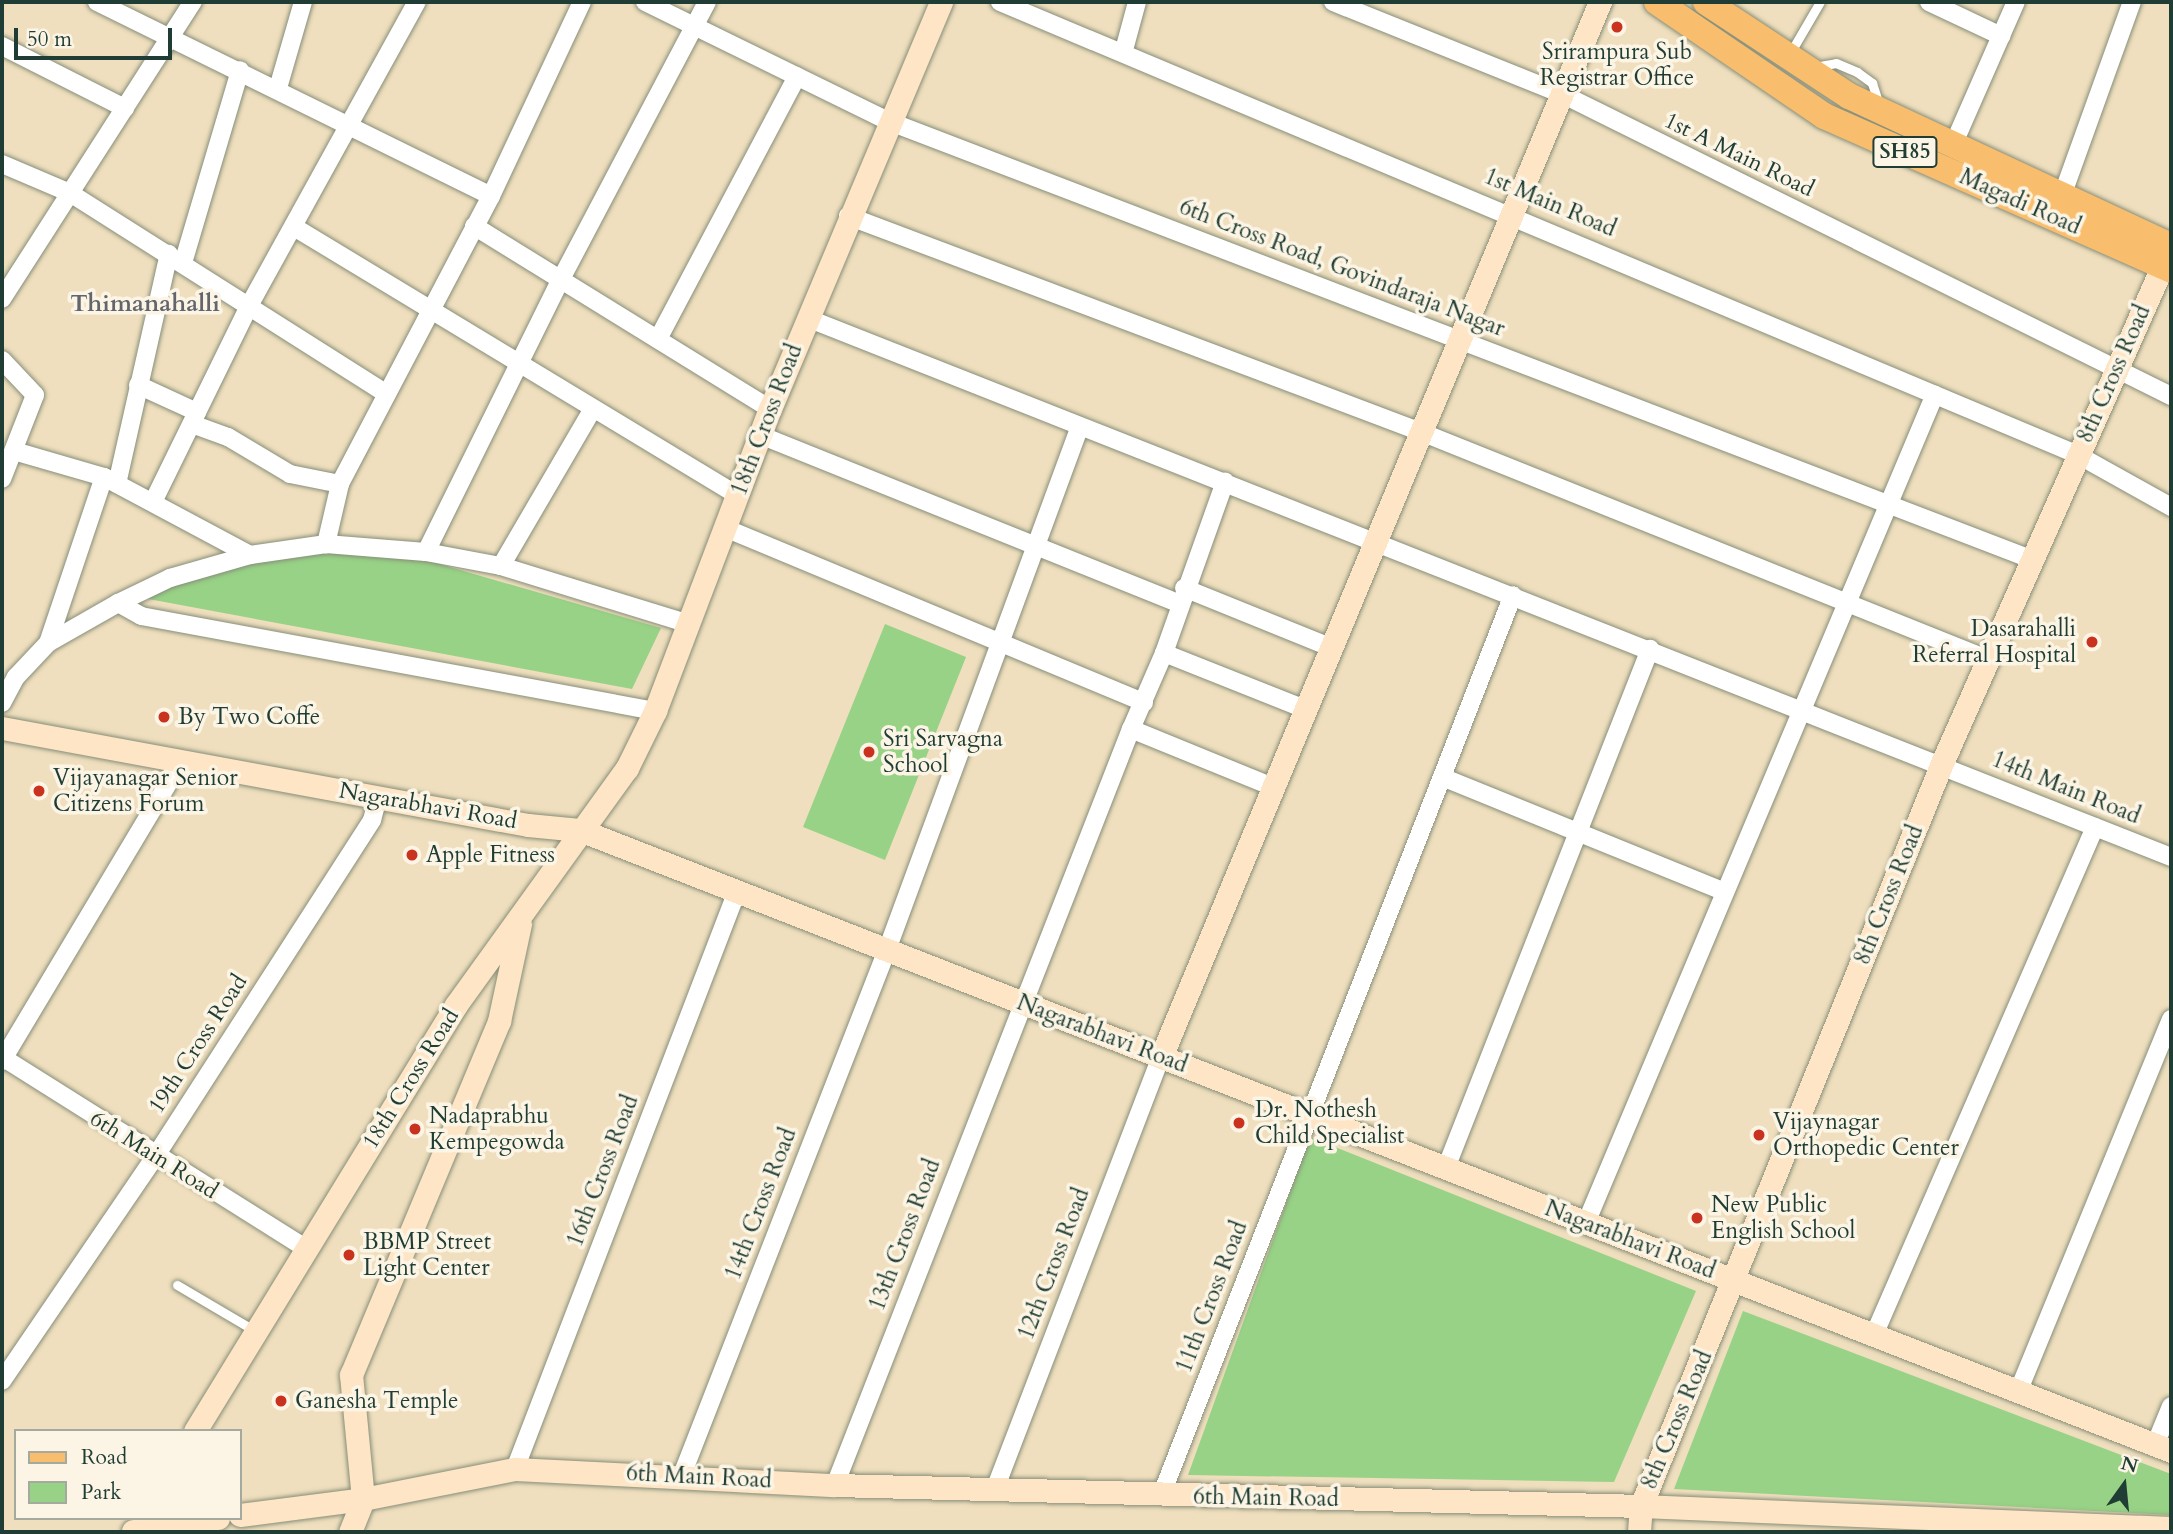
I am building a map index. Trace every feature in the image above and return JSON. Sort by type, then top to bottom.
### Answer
[{"type":"main road","name":"18th Cross Road","points":[[196,1429],[456,1005],[626,768],[654,711],[689,624],[770,409],[848,216],[941,2]]},
{"type":"main road","points":[[1161,1057],[1600,2]]},
{"type":"main road","name":"Magadi Road","points":[[1657,2],[1824,116],[2169,255]]},
{"type":"main road","name":"Magadi Road","points":[[1706,2],[1799,63],[1879,110],[2062,196],[2169,255]]},
{"type":"main road","name":"8th Cross Road","points":[[1639,1532],[1641,1506],[1735,1281],[1942,763],[2116,368],[2169,255]]},
{"type":"main road","name":"Nagarabhavi Road","points":[[2,728],[378,797],[580,830],[2163,1448]]},
{"type":"main road","points":[[350,1532],[363,1499],[351,1375],[499,1021],[522,914]]},
{"type":"main road","name":"6th Main Road","points":[[242,1515],[363,1499],[515,1469],[682,1475],[835,1485],[1161,1496],[1641,1506],[2171,1528]]},
{"type":"main road","points":[[133,1532],[206,1520]]},
{"type":"street","points":[[97,2],[350,123],[491,196]]},
{"type":"street","points":[[3,294],[193,2]]},
{"type":"street","points":[[278,88],[303,2]]},
{"type":"street","points":[[153,502],[250,304],[417,2]]},
{"type":"street","points":[[327,544],[340,484],[491,196],[582,2]]},
{"type":"street","name":"6th Cross Road, Govindaraja Nagar","points":[[645,2],[888,121],[2031,559]]},
{"type":"street","points":[[426,552],[561,279],[707,2]]},
{"type":"street","name":"1st Main Road","points":[[1000,2],[1124,50],[2078,455]]},
{"type":"street","points":[[1124,50],[1137,2]]},
{"type":"street","name":"1st A Main Road","points":[[1333,2],[1562,94],[2171,396]]},
{"type":"street","points":[[1929,2],[2001,37]]},
{"type":"street","points":[[1954,144],[2016,2]]},
{"type":"street","points":[[2062,196],[2132,2]]},
{"type":"street","points":[[2,46],[125,108]]},
{"type":"street","points":[[48,643],[111,481],[176,258],[240,70]]},
{"type":"street","points":[[657,339],[797,77]]},
{"type":"street","points":[[2,164],[70,193],[250,304],[387,394]]},
{"type":"street","points":[[848,216],[1421,432],[1987,659]]},
{"type":"street","points":[[474,226],[770,409]]},
{"type":"street","points":[[294,227],[592,410],[737,495]]},
{"type":"street","name":"14th Main Road","points":[[807,318],[1942,763],[2171,858]]},
{"type":"street","points":[[2,360],[35,395],[2,479]]},
{"type":"street","points":[[138,385],[290,474],[340,484]]},
{"type":"street","points":[[1586,1223],[1935,394]]},
{"type":"street","points":[[501,566],[592,410]]},
{"type":"street","name":"14th Cross Road","points":[[682,1475],[887,950],[1080,426]]},
{"type":"street","points":[[760,435],[1038,544],[1330,647]]},
{"type":"street","points":[[14,451],[111,481],[250,555]]},
{"type":"street","points":[[2078,455],[2171,507]]},
{"type":"street","name":"13th Cross Road","points":[[835,1485],[1021,1002],[1164,653],[1181,595],[1225,482]]},
{"type":"street","points":[[725,528],[1144,702]]},
{"type":"street","points":[[2,704],[16,677],[48,643],[118,603],[170,578],[250,555],[327,544],[426,552],[501,566],[689,624]]},
{"type":"street","name":"11th Cross Road","points":[[1161,1496],[1513,595]]},
{"type":"street","points":[[118,603],[141,616],[654,711]]},
{"type":"street","points":[[1446,1168],[1650,649]]},
{"type":"street","points":[[1164,653],[1305,709]]},
{"type":"street","points":[[1131,729],[1273,787]]},
{"type":"street","points":[[2,1059],[171,779],[176,760]]},
{"type":"street","points":[[1442,777],[1725,892]]},
{"type":"street","name":"19th Cross Road","points":[[2,1381],[155,1157],[372,820],[378,797]]},
{"type":"street","points":[[1874,1335],[2095,827]]},
{"type":"street","name":"16th Cross Road","points":[[515,1469],[737,891]]},
{"type":"street","points":[[2018,1392],[2171,1019]]},
{"type":"street","name":"12th Cross Road","points":[[995,1489],[1161,1057]]},
{"type":"street","name":"6th Main Road","points":[[2,1059],[155,1157],[307,1249]]},
{"type":"street","points":[[2163,1448],[2171,1406]]},
{"type":"lane","points":[[1799,63],[1820,2]]},
{"type":"lane","points":[[177,1285],[257,1332]]},
{"type":"green space","points":[[355,551],[436,563],[661,628],[632,689],[143,598],[203,573],[294,553]]},
{"type":"green space","points":[[885,624],[966,657],[885,860],[803,827]]},
{"type":"green space","points":[[1310,1137],[1696,1291],[1614,1482],[1188,1475]]},
{"type":"green space","points":[[1743,1311],[2171,1474],[2171,1515],[1674,1489]]},
{"type":"place","name":"Srirampura Sub Registrar Office","points":[[1617,27]]},
{"type":"place","name":"Dasarahalli Referral Hospital","points":[[2092,642]]},
{"type":"place","name":"By Two Coffe","points":[[164,717]]},
{"type":"place","name":"Sri Sarvagna School","points":[[869,752]]},
{"type":"place","name":"Vijayanagar Senior Citizens Forum","points":[[39,791]]},
{"type":"place","name":"Apple Fitness","points":[[412,855]]},
{"type":"place","name":"Dr. Nothesh Child Specialist","points":[[1239,1123]]},
{"type":"place","name":"Nadaprabhu Kempegowda","points":[[415,1129]]},
{"type":"place","name":"Vijaynagar Orthopedic Center","points":[[1759,1135]]},
{"type":"place","name":"New Public English School","points":[[1697,1218]]},
{"type":"place","name":"BBMP Street Light Center","points":[[349,1255]]},
{"type":"place","name":"Ganesha Temple","points":[[281,1401]]},
{"type":"district","name":"Thimanahalli","points":[[145,304]]}]
